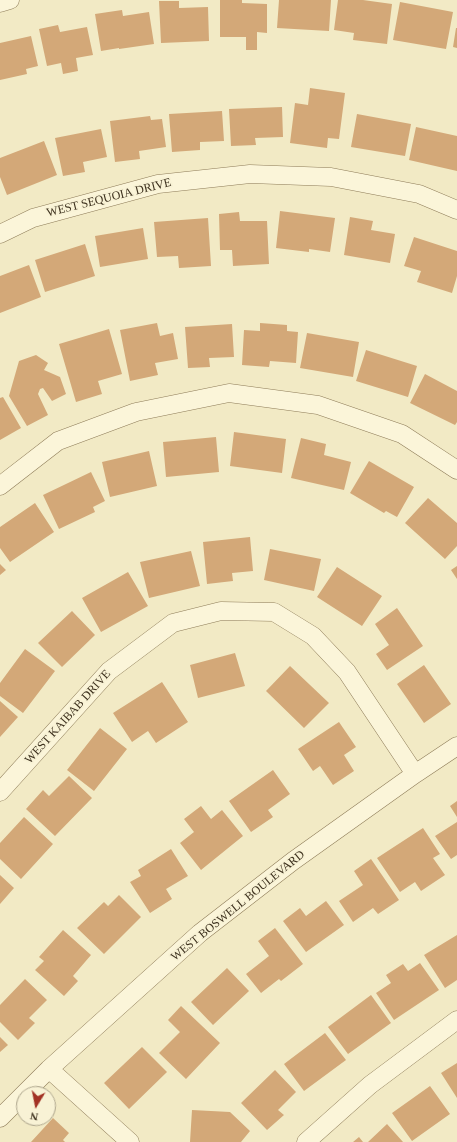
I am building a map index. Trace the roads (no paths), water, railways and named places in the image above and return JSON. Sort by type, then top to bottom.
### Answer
[{"type":"street","points":[[0,3],[10,0]]},
{"type":"street","name":"WEST SEQUOIA DRIVE","points":[[0,234],[34,218],[158,184],[250,174],[331,177],[419,194],[457,210]]},
{"type":"street","points":[[0,486],[58,441],[136,412],[229,393],[318,406],[402,434],[457,470]]},
{"type":"street","name":"WEST KAIBAB DRIVE","points":[[0,792],[109,671],[173,623],[221,612],[274,612],[313,636],[347,672],[414,774]]},
{"type":"street","name":"WEST BOSWELL BOULEVARD","points":[[0,1118],[49,1069],[200,933],[293,861],[414,774],[457,746]]},
{"type":"street","points":[[306,1142],[370,1085],[457,1020]]},
{"type":"street","points":[[49,1069],[130,1142]]}]
